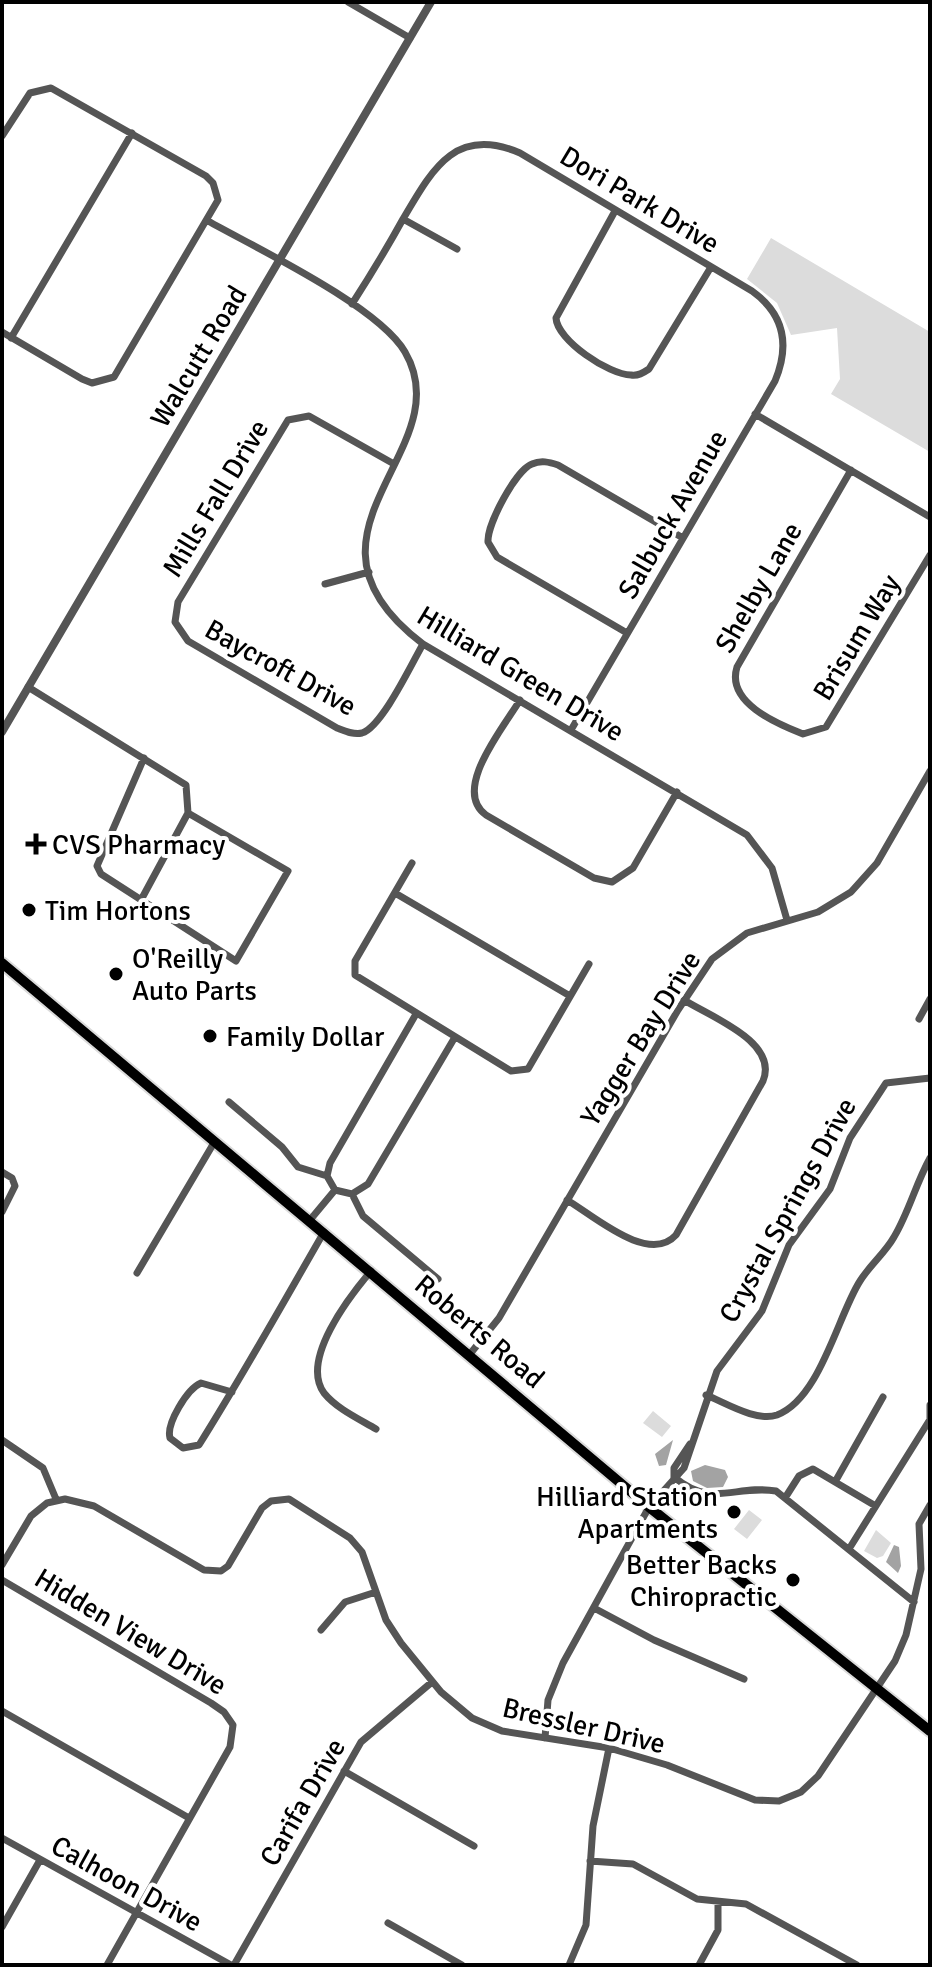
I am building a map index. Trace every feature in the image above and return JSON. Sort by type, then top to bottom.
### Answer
[{"type":"main road","name":"Roberts Road","points":[[2,963],[649,1507],[930,1731]]},
{"type":"street","points":[[348,2],[410,38]]},
{"type":"street","name":"Walcutt Road","points":[[2,732],[431,2]]},
{"type":"street","points":[[2,136],[22,101],[40,88],[61,91],[206,176],[217,191],[218,200],[121,369],[103,382],[82,379],[2,332]]},
{"type":"street","points":[[11,338],[132,133]]},
{"type":"street","name":"Dori Park Drive","points":[[403,219],[438,164],[472,145],[497,145],[520,153],[752,291],[775,313]]},
{"type":"street","points":[[615,211],[560,305],[556,326],[567,342],[617,371],[640,374],[656,361],[711,267]]},
{"type":"street","points":[[352,304],[403,219],[457,249]]},
{"type":"street","name":"Hilliard Green Drive","points":[[208,221],[352,304],[390,333],[406,354],[414,377],[417,401],[413,424],[372,506],[367,525],[369,572],[389,614],[423,644],[730,823],[761,851],[772,868],[787,920]]},
{"type":"street","name":"Salbuck Avenue","points":[[571,730],[775,381],[783,357],[783,331],[775,313]]},
{"type":"street","points":[[755,414],[930,517]]},
{"type":"street","name":"Mills Fall Drive","points":[[175,622],[178,602],[288,420],[309,416],[394,464]]},
{"type":"street","points":[[627,633],[497,557],[491,550],[487,532],[518,475],[534,463],[558,465],[683,538]]},
{"type":"street","name":"Shelby Lane","points":[[813,733],[793,730],[743,700],[734,685],[734,676],[851,470]]},
{"type":"street","name":"Brisum Way","points":[[813,733],[832,720],[930,555]]},
{"type":"street","points":[[325,584],[369,572]]},
{"type":"street","name":"Baycroft Drive","points":[[175,622],[188,641],[337,728],[354,733],[368,730],[379,719],[423,644]]},
{"type":"street","points":[[28,687],[186,785],[188,813],[141,900]]},
{"type":"street","points":[[520,700],[472,784],[474,802],[486,815],[594,878],[617,881],[633,868],[677,792]]},
{"type":"street","points":[[144,758],[97,866],[101,874],[236,961],[288,871],[188,813]]},
{"type":"street","name":"Yagger Bay Drive","points":[[470,1354],[499,1318],[684,1000],[712,959],[747,933],[835,904],[865,879],[930,771]]},
{"type":"street","points":[[412,863],[353,968],[360,980],[511,1071],[528,1069],[589,964]]},
{"type":"street","points":[[395,893],[570,996]]},
{"type":"street","points":[[919,1019],[930,999]]},
{"type":"street","points":[[567,1200],[637,1242],[659,1246],[676,1235],[763,1081],[767,1067],[763,1053],[753,1043],[684,1000]]},
{"type":"street","points":[[416,1014],[330,1163],[327,1176],[335,1190],[352,1194],[368,1184],[455,1037]]},
{"type":"street","name":"Crystal Springs Drive","points":[[545,1738],[553,1684],[649,1507],[684,1468],[706,1395],[717,1371],[762,1311],[789,1245],[830,1189],[844,1150],[881,1087],[894,1079],[930,1078]]},
{"type":"street","points":[[229,1102],[282,1147],[298,1167],[327,1176]]},
{"type":"street","points":[[137,1273],[215,1141]]},
{"type":"street","points":[[706,1395],[760,1416],[780,1414],[789,1407],[828,1356],[860,1280],[892,1241],[930,1158]]},
{"type":"street","points":[[2,1172],[12,1178],[15,1186],[2,1212]]},
{"type":"street","points":[[310,1220],[335,1190]]},
{"type":"street","points":[[352,1194],[363,1216],[438,1279]]},
{"type":"street","points":[[232,1392],[201,1383],[193,1387],[169,1430],[170,1438],[183,1448],[199,1445],[232,1392],[324,1232]]},
{"type":"street","points":[[371,1271],[323,1344],[316,1367],[318,1382],[332,1402],[376,1429]]},
{"type":"street","points":[[835,1482],[883,1397]]},
{"type":"street","points":[[849,1549],[874,1505],[930,1421],[930,1405]]},
{"type":"street","points":[[2,1440],[43,1468],[56,1499],[31,1516],[2,1565]]},
{"type":"street","points":[[785,1498],[803,1473],[810,1469],[874,1505]]},
{"type":"street","points":[[674,1477],[703,1494],[772,1490],[914,1602]]},
{"type":"street","name":"Bressler Drive","points":[[56,1499],[76,1499],[94,1506],[212,1572],[228,1566],[268,1503],[289,1499],[350,1538],[362,1552],[386,1620],[432,1682],[455,1706],[487,1726],[609,1748],[667,1765],[755,1800],[779,1801],[801,1792],[818,1776],[901,1650],[921,1569],[919,1525],[930,1505]]},
{"type":"street","name":"Hidden View Drive","points":[[2,1580],[224,1712],[233,1725],[230,1747],[189,1818]]},
{"type":"street","points":[[321,1630],[345,1602],[376,1592]]},
{"type":"street","points":[[594,1608],[654,1640],[744,1679]]},
{"type":"street","name":"Carifa Drive","points":[[232,1965],[344,1771],[370,1733],[432,1682]]},
{"type":"street","points":[[2,1711],[189,1818],[107,1965]]},
{"type":"street","points":[[569,1965],[586,1925],[590,1861],[609,1748]]},
{"type":"street","points":[[344,1771],[474,1846]]},
{"type":"street","name":"Calhoon Drive","points":[[2,1838],[135,1915],[232,1965]]},
{"type":"street","points":[[2,1927],[40,1860]]},
{"type":"street","points":[[590,1861],[633,1864],[686,1895],[746,1904],[857,1965]]},
{"type":"street","points":[[699,1965],[718,1930],[718,1902]]},
{"type":"street","points":[[388,1923],[462,1965]]},
{"type":"shaded area","points":[[771,238],[930,332],[930,452],[831,394],[840,379],[837,328],[791,335],[777,303],[747,279]]},
{"type":"shaded area","points":[[653,1411],[671,1426],[662,1437],[643,1423]]},
{"type":"shaded area","points":[[673,1440],[666,1465],[659,1466],[655,1454]]},
{"type":"shaded area","points":[[705,1465],[725,1470],[728,1477],[723,1487],[707,1488],[693,1481],[691,1471]]},
{"type":"shaded area","points":[[749,1510],[762,1520],[747,1539],[734,1529]]},
{"type":"shaded area","points":[[876,1530],[891,1543],[883,1556],[877,1558],[864,1551]]},
{"type":"shaded area","points":[[894,1545],[899,1547],[901,1566],[898,1573],[886,1562]]},
{"type":"place","name":"CVS Pharmacy","points":[[36,844]]},
{"type":"place","name":"Tim Hortons","points":[[29,910]]},
{"type":"place","name":"O'Reilly Auto Parts","points":[[116,974]]},
{"type":"place","name":"Family Dollar","points":[[210,1036]]},
{"type":"place","name":"Hilliard Station Apartments","points":[[734,1512]]},
{"type":"place","name":"Better Backs Chiropractic","points":[[793,1580]]}]
